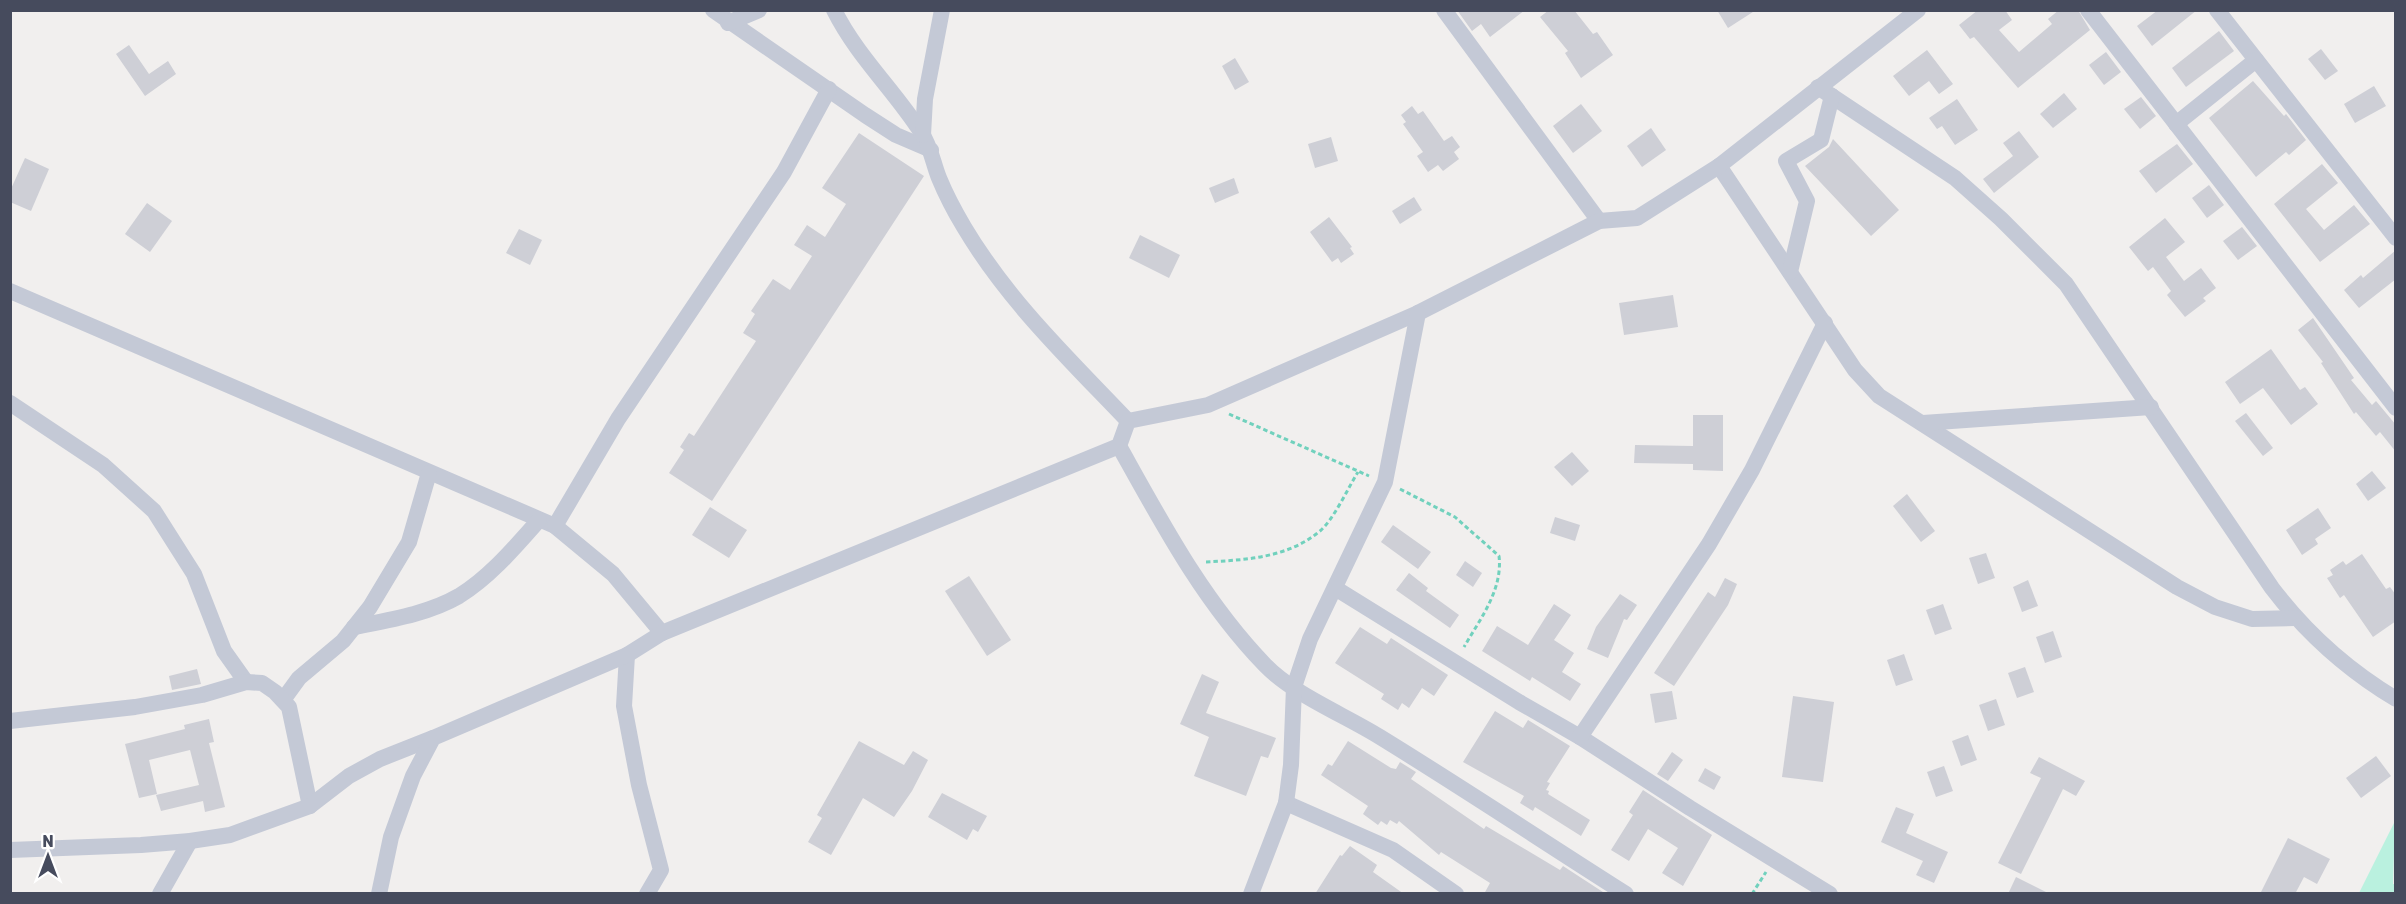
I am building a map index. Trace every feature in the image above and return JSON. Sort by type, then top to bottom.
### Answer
[{"type":"street","points":[[713,10],[728,23],[896,135],[927,142]]},
{"type":"street","points":[[728,23],[759,10]]},
{"type":"street","points":[[927,142],[925,99],[942,10]]},
{"type":"street","points":[[1444,10],[1599,221]]},
{"type":"street","points":[[1128,421],[1208,405],[1418,314],[1599,221],[1637,218],[1719,166],[1825,92],[1918,10]]},
{"type":"street","points":[[2088,10],[2396,408]]},
{"type":"street","points":[[2217,10],[2396,238]]},
{"type":"street","points":[[837,13],[868,66],[906,108],[927,142],[939,177],[962,225],[997,279],[1128,421]]},
{"type":"street","points":[[2176,124],[2256,60]]},
{"type":"street","points":[[354,627],[414,614],[460,596],[547,523],[784,172],[829,89]]},
{"type":"street","points":[[1790,272],[1807,201],[1786,161],[1821,140],[1825,92]]},
{"type":"street","points":[[1825,92],[1955,178],[2001,219],[2066,284],[2294,618],[2357,676],[2396,699]]},
{"type":"street","points":[[1719,166],[1855,370],[1880,396],[2177,587],[2215,607],[2252,619],[2294,618]]},
{"type":"street","points":[[10,291],[547,523],[612,574],[662,633]]},
{"type":"street","points":[[1251,894],[1286,804],[1291,765],[1294,687],[1310,639],[1385,482],[1418,314]]},
{"type":"street","points":[[1580,737],[1709,544],[1752,470],[1825,323]]},
{"type":"street","points":[[10,403],[103,465],[154,511],[194,574],[224,651],[246,682]]},
{"type":"street","points":[[1922,423],[2151,407]]},
{"type":"street","points":[[10,850],[190,842],[230,835],[310,806],[349,776],[380,759],[627,655],[662,633],[1119,446],[1128,421]]},
{"type":"street","points":[[1119,446],[1186,564],[1236,632],[1266,667],[1294,687],[1379,736],[1626,894]]},
{"type":"street","points":[[283,700],[299,678],[343,641],[370,607],[409,542],[429,473]]},
{"type":"street","points":[[1335,588],[1580,737],[1830,894]]},
{"type":"street","points":[[627,655],[624,706],[639,785],[661,870],[647,894]]},
{"type":"street","points":[[10,721],[135,707],[202,695],[246,682],[262,683],[289,707],[310,806]]},
{"type":"street","points":[[379,894],[391,837],[413,776],[433,738]]},
{"type":"street","points":[[1286,804],[1393,850],[1456,894]]},
{"type":"street","points":[[160,894],[190,842]]},
{"type":"path","points":[[1208,405],[1385,482],[1455,518],[1499,556],[1500,569],[1497,588],[1456,661]]},
{"type":"path","points":[[1186,564],[1257,559],[1296,546],[1322,530],[1358,471]]},
{"type":"path","points":[[1752,894],[1774,860]]},
{"type":"green space","points":[[2395,821],[2393,884],[2395,884],[2395,893],[2359,893]]},
{"type":"building","points":[[1457,10],[1525,10],[1490,37],[1481,24],[1472,31]]},
{"type":"building","points":[[1549,10],[1574,10],[1593,34],[1597,32],[1613,55],[1581,78],[1565,53],[1568,51],[1540,17]]},
{"type":"building","points":[[1717,10],[1756,10],[1728,28]]},
{"type":"building","points":[[1978,10],[2005,10],[2012,20],[1999,30],[2019,52],[2052,24],[2048,19],[2059,10],[2078,10],[2090,30],[2018,88],[1974,37],[1970,39],[1959,25]]},
{"type":"building","points":[[2158,10],[2197,10],[2152,46],[2137,26]]},
{"type":"building","points":[[2219,31],[2234,51],[2186,87],[2172,68]]},
{"type":"building","points":[[129,45],[149,74],[168,61],[176,74],[145,96],[116,54]]},
{"type":"building","points":[[2321,49],[2338,71],[2325,80],[2308,59]]},
{"type":"building","points":[[1927,50],[1953,84],[1939,94],[1929,81],[1909,96],[1893,76]]},
{"type":"building","points":[[2106,52],[2121,72],[2104,85],[2089,65]]},
{"type":"building","points":[[1235,58],[1249,82],[1235,90],[1222,66]]},
{"type":"building","points":[[2253,81],[2284,116],[2286,114],[2306,140],[2289,155],[2286,152],[2256,177],[2209,118]]},
{"type":"building","points":[[2374,86],[2386,106],[2355,123],[2344,104]]},
{"type":"building","points":[[2064,93],[2077,109],[2053,128],[2040,114]]},
{"type":"building","points":[[2141,97],[2156,116],[2140,129],[2124,109]]},
{"type":"building","points":[[1957,99],[1978,130],[1955,145],[1942,126],[1937,129],[1929,118]]},
{"type":"building","points":[[1581,104],[1602,131],[1573,153],[1553,126]]},
{"type":"building","points":[[1412,106],[1418,114],[1423,111],[1444,141],[1452,136],[1460,147],[1454,152],[1459,159],[1443,171],[1438,165],[1428,172],[1417,156],[1423,152],[1403,124],[1406,122],[1401,115]]},
{"type":"building","points":[[1651,128],[1666,150],[1642,167],[1627,146]]},
{"type":"building","points":[[2019,131],[2039,157],[1994,193],[1983,179],[2013,156],[2003,143]]},
{"type":"building","points":[[859,133],[924,176],[712,501],[669,473],[684,450],[680,447],[689,433],[694,436],[756,341],[743,333],[755,314],[751,311],[773,279],[790,290],[812,256],[794,245],[807,225],[825,237],[846,204],[822,188]]},
{"type":"building","points":[[1331,137],[1338,161],[1315,168],[1308,144]]},
{"type":"building","points":[[1833,139],[1899,210],[1871,236],[1805,166],[1829,147]]},
{"type":"building","points":[[2177,144],[2193,164],[2156,193],[2139,171]]},
{"type":"building","points":[[25,158],[49,169],[31,211],[10,202],[10,191]]},
{"type":"building","points":[[2322,164],[2338,183],[2306,209],[2324,230],[2354,205],[2370,224],[2320,262],[2274,204]]},
{"type":"building","points":[[1234,178],[1239,193],[1215,203],[1209,188]]},
{"type":"building","points":[[2209,185],[2224,205],[2207,218],[2192,198]]},
{"type":"building","points":[[1414,197],[1422,210],[1400,224],[1392,211]]},
{"type":"building","points":[[147,203],[172,221],[150,252],[125,234]]},
{"type":"building","points":[[1329,217],[1352,247],[1350,248],[1354,254],[1341,263],[1338,258],[1332,262],[1310,232]]},
{"type":"building","points":[[2165,218],[2185,242],[2166,257],[2184,281],[2201,268],[2216,288],[2203,298],[2206,301],[2185,317],[2167,295],[2171,291],[2153,267],[2148,271],[2129,247]]},
{"type":"building","points":[[2242,227],[2257,246],[2238,260],[2223,241]]},
{"type":"building","points":[[519,229],[542,240],[530,265],[506,253]]},
{"type":"building","points":[[1140,235],[1180,255],[1169,278],[1129,258]]},
{"type":"building","points":[[2396,250],[2396,279],[2359,308],[2344,290],[2361,275],[2363,278]]},
{"type":"building","points":[[1673,295],[1678,327],[1624,335],[1619,303]]},
{"type":"building","points":[[2313,318],[2354,378],[2351,380],[2372,405],[2376,401],[2396,425],[2396,452],[2380,432],[2376,436],[2356,412],[2354,414],[2321,363],[2323,362],[2298,330]]},
{"type":"building","points":[[2271,349],[2300,390],[2305,387],[2318,404],[2291,425],[2263,388],[2240,404],[2225,382]]},
{"type":"building","points":[[2246,413],[2273,448],[2263,456],[2235,421]]},
{"type":"building","points":[[1693,415],[1723,415],[1723,471],[1693,470],[1693,464],[1634,463],[1635,445],[1693,446]]},
{"type":"building","points":[[1572,452],[1589,471],[1572,486],[1554,467]]},
{"type":"building","points":[[2372,471],[2386,488],[2368,501],[2356,484]]},
{"type":"building","points":[[1907,494],[1935,531],[1921,542],[1893,506]]},
{"type":"building","points":[[710,507],[747,530],[729,558],[692,535]]},
{"type":"building","points":[[2318,508],[2331,528],[2315,539],[2318,544],[2302,555],[2286,530]]},
{"type":"building","points":[[1555,517],[1580,525],[1575,541],[1550,533]]},
{"type":"building","points":[[1393,525],[1431,552],[1418,569],[1381,542]]},
{"type":"building","points":[[1986,553],[1995,578],[1978,584],[1969,558]]},
{"type":"building","points":[[2362,554],[2386,589],[2390,587],[2396,595],[2396,621],[2373,637],[2344,595],[2340,598],[2327,578],[2333,575],[2330,570],[2343,561],[2346,565]]},
{"type":"building","points":[[1465,561],[1482,573],[1473,587],[1456,575]]},
{"type":"building","points":[[1409,573],[1428,588],[1426,591],[1459,615],[1450,628],[1396,590]]},
{"type":"building","points":[[969,576],[1011,640],[987,656],[945,591]]},
{"type":"building","points":[[1725,578],[1737,584],[1728,605],[1674,686],[1654,673],[1708,592],[1715,597]]},
{"type":"building","points":[[2028,580],[2038,606],[2022,612],[2013,587]]},
{"type":"building","points":[[1620,594],[1637,605],[1627,620],[1624,619],[1608,658],[1587,649],[1596,627]]},
{"type":"building","points":[[1554,604],[1571,615],[1554,640],[1574,653],[1562,672],[1581,684],[1570,701],[1532,677],[1530,681],[1482,651],[1497,626],[1528,645]]},
{"type":"building","points":[[1943,604],[1952,629],[1935,635],[1926,610]]},
{"type":"building","points":[[1360,627],[1387,644],[1391,638],[1448,675],[1434,696],[1422,688],[1409,708],[1402,703],[1398,710],[1381,699],[1384,694],[1335,663]]},
{"type":"building","points":[[2053,631],[2062,657],[2045,663],[2036,637]]},
{"type":"building","points":[[1904,654],[1913,680],[1896,686],[1887,660]]},
{"type":"building","points":[[2025,667],[2034,692],[2017,698],[2008,673]]},
{"type":"building","points":[[197,669],[201,684],[172,690],[169,676]]},
{"type":"building","points":[[1202,674],[1219,682],[1206,713],[1276,738],[1268,758],[1261,756],[1246,796],[1194,776],[1209,737],[1180,724]]},
{"type":"building","points":[[1672,691],[1677,719],[1655,723],[1650,694]]},
{"type":"building","points":[[1793,696],[1834,702],[1823,782],[1782,777]]},
{"type":"building","points":[[1996,699],[2005,725],[1988,731],[1979,705]]},
{"type":"building","points":[[1495,711],[1523,728],[1528,720],[1570,746],[1547,782],[1550,783],[1546,790],[1549,791],[1548,794],[1590,820],[1581,836],[1535,807],[1533,811],[1520,803],[1524,796],[1463,762]]},
{"type":"building","points":[[209,719],[214,742],[209,743],[225,807],[205,812],[203,801],[161,811],[156,795],[199,785],[190,750],[149,760],[157,794],[139,798],[125,744],[185,729],[184,725]]},
{"type":"building","points":[[1968,735],[1977,760],[1961,766],[1952,741]]},
{"type":"building","points":[[859,741],[904,765],[913,751],[928,760],[912,791],[894,817],[863,798],[831,855],[808,842],[822,818],[817,815]]},
{"type":"building","points":[[1348,741],[1391,768],[1396,769],[1400,762],[1416,772],[1411,779],[1484,829],[1486,826],[1560,870],[1563,866],[1606,894],[1484,894],[1490,883],[1441,852],[1439,855],[1399,821],[1397,824],[1390,820],[1387,825],[1381,821],[1378,825],[1363,814],[1368,806],[1321,775],[1328,764],[1332,766]]},
{"type":"building","points":[[1672,752],[1683,760],[1668,781],[1657,774]]},
{"type":"building","points":[[2376,756],[2391,776],[2361,798],[2346,778]]},
{"type":"building","points":[[2039,757],[2085,781],[2076,796],[2063,789],[2021,874],[1998,863],[2041,778],[2030,773]]},
{"type":"building","points":[[1944,766],[1953,791],[1936,797],[1927,772]]},
{"type":"building","points":[[1705,768],[1721,777],[1714,790],[1698,781]]},
{"type":"building","points":[[1643,790],[1712,835],[1683,886],[1662,873],[1678,848],[1648,829],[1629,861],[1611,850],[1633,815],[1629,812]]},
{"type":"building","points":[[942,793],[987,816],[978,832],[973,829],[967,840],[928,817]]},
{"type":"building","points":[[1896,807],[1914,814],[1906,833],[1948,852],[1934,883],[1916,875],[1923,861],[1881,842]]},
{"type":"building","points":[[2288,838],[2330,859],[2317,884],[2304,877],[2295,894],[2260,894]]},
{"type":"building","points":[[1350,846],[1377,865],[1373,872],[1404,894],[1315,894],[1340,855],[1342,856]]},
{"type":"building","points":[[2016,877],[2050,894],[2008,894]]}]
